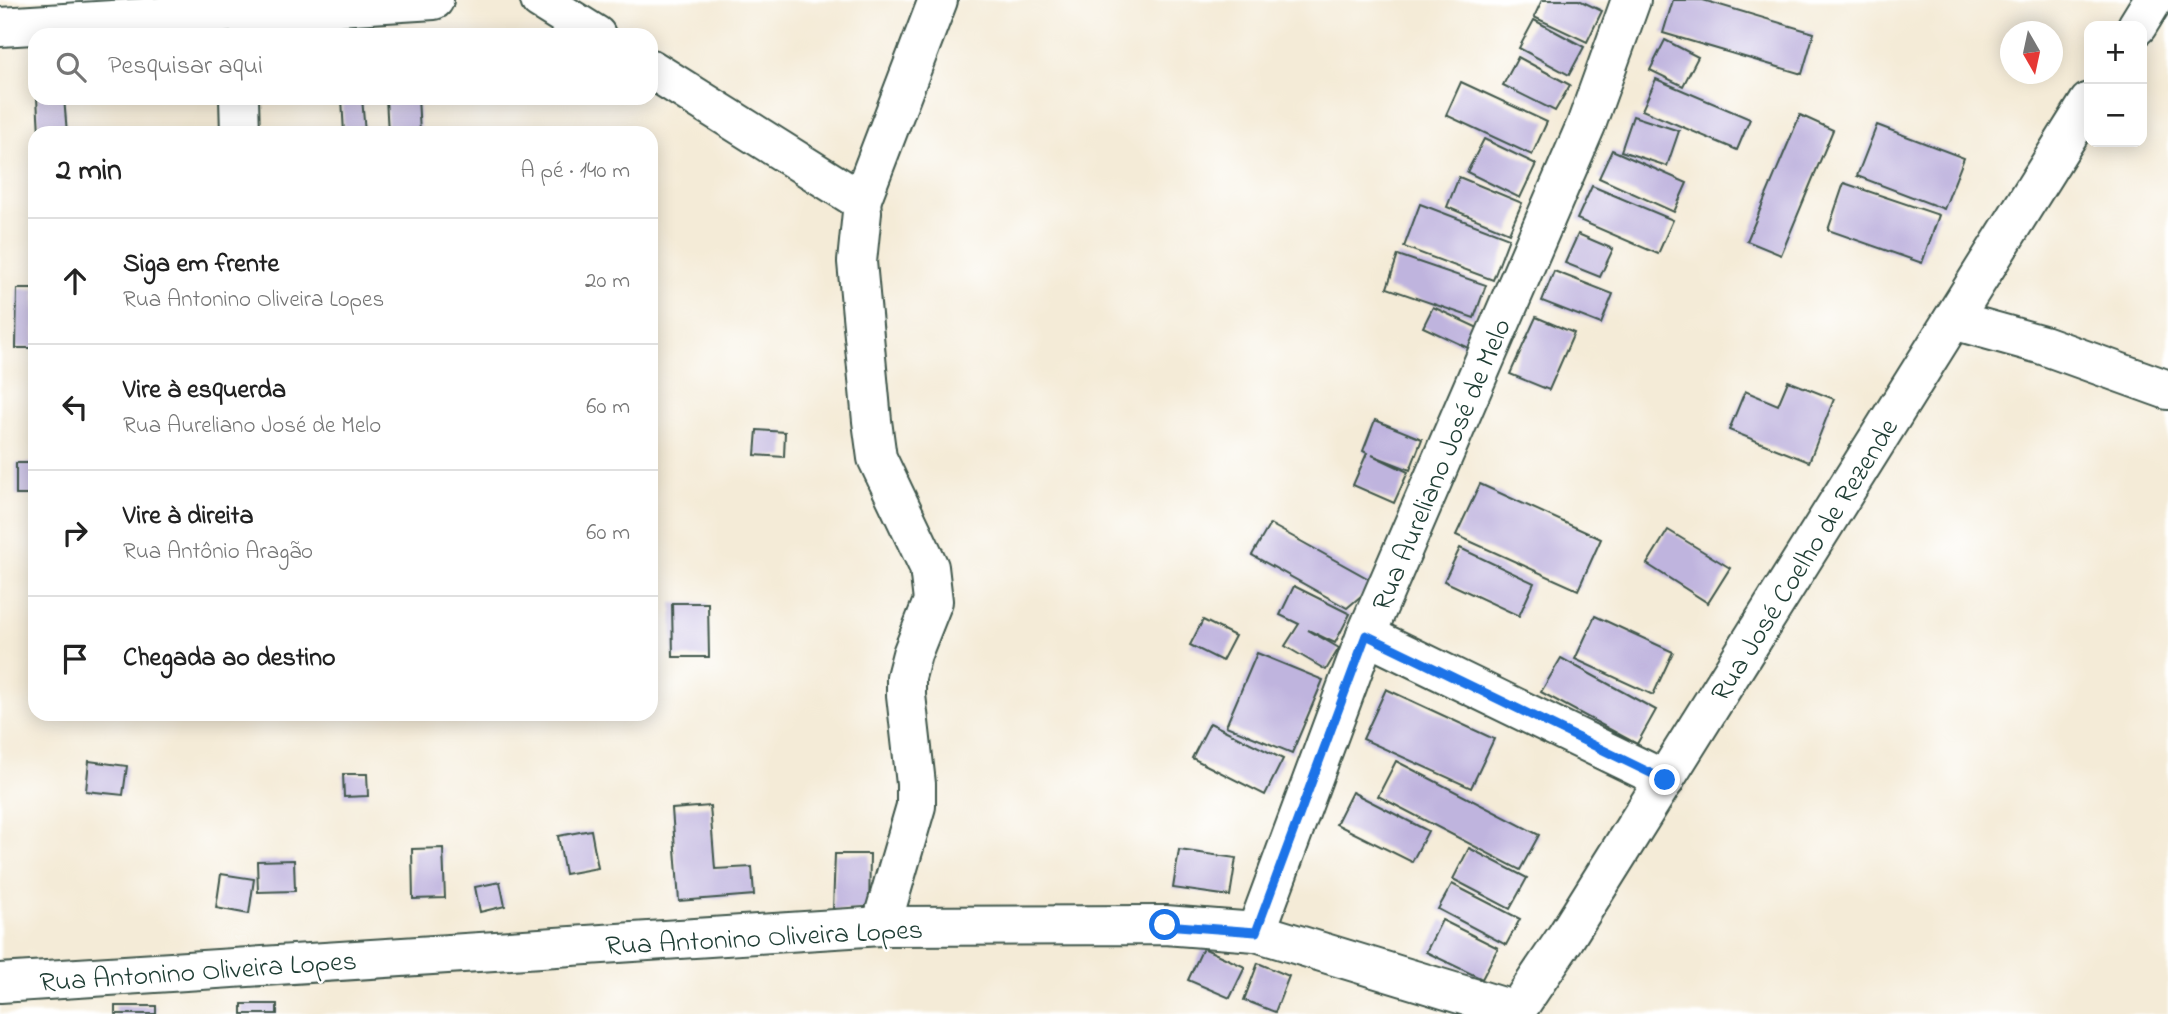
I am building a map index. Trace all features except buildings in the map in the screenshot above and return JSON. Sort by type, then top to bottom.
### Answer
[{"type":"street","points":[[0,27],[237,24],[434,0]]},
{"type":"street","points":[[540,0],[585,28]]},
{"type":"street","points":[[881,926],[916,806],[916,784],[905,695],[906,677],[933,601],[933,584],[929,567],[877,458],[857,262],[859,197],[939,0]]},
{"type":"street","name":"Rua Aureliano José de Melo","points":[[1256,932],[1366,635],[1586,125],[1631,0]]},
{"type":"street","points":[[2140,21],[2153,0]]},
{"type":"street","points":[[658,73],[859,197]]},
{"type":"street","points":[[239,105],[240,126]]},
{"type":"street","name":"Rua José Coelho de Rezende","points":[[1515,1012],[1566,937],[2084,110]]},
{"type":"street","points":[[1953,320],[2043,345],[2168,390]]},
{"type":"street","points":[[1366,635],[1665,780]]},
{"type":"street","name":"Rua Antonino Oliveira Lopes","points":[[0,983],[881,926],[1165,925],[1256,932],[1515,1012]]},
{"type":"route","points":[[1165,925],[1256,932],[1366,635],[1665,780]]}]
